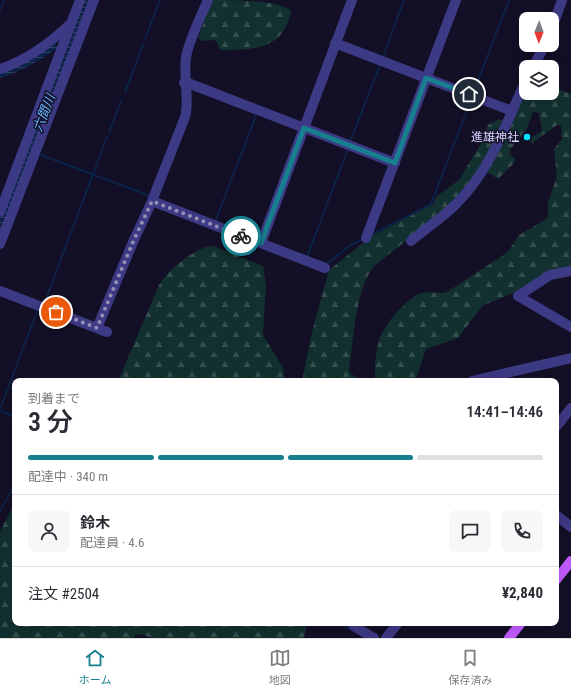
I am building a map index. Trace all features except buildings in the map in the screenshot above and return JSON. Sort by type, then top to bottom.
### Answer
[{"type":"main road","points":[[559,576],[571,561]]},
{"type":"main road","points":[[509,638],[519,626]]},
{"type":"street","points":[[0,212],[62,52],[70,23],[80,0]]},
{"type":"street","points":[[0,244],[94,0]]},
{"type":"street","points":[[97,328],[152,201],[187,110],[184,83],[186,57],[208,0]]},
{"type":"street","points":[[261,243],[352,0]]},
{"type":"street","points":[[366,238],[456,0]]},
{"type":"street","points":[[558,12],[562,0]]},
{"type":"street","points":[[0,69],[18,62],[40,50],[70,23]]},
{"type":"street","points":[[335,44],[512,111]]},
{"type":"street","points":[[184,83],[188,83],[395,163]]},
{"type":"street","points":[[410,241],[462,198],[481,171],[496,145],[519,96]]},
{"type":"street","points":[[152,201],[324,268]]},
{"type":"street","points":[[571,271],[550,275],[518,296],[571,327]]},
{"type":"street","points":[[0,291],[107,332]]},
{"type":"street","points":[[485,378],[571,358]]},
{"type":"street","points":[[559,423],[571,408]]},
{"type":"street","points":[[559,517],[571,527]]},
{"type":"street","points":[[354,626],[374,638]]},
{"type":"street","points":[[386,638],[396,626]]},
{"type":"green space","points":[[212,0],[267,3],[286,7],[291,11],[287,24],[282,33],[275,40],[256,48],[222,50],[219,49],[216,40],[203,41],[198,38]]},
{"type":"green space","points":[[559,90],[571,94],[571,269],[482,306],[458,338],[426,349],[416,378],[375,378],[376,356],[381,335],[395,314],[407,302],[413,297],[426,292],[447,292],[508,252],[519,235],[548,218],[548,203],[557,176],[554,149],[562,139],[561,126],[557,125],[532,143],[530,142],[531,138],[542,131],[539,113],[533,112],[527,128],[510,150],[510,154],[515,159],[514,163],[498,179],[486,171],[520,100],[559,100]]},
{"type":"green space","points":[[499,119],[503,121],[479,170],[450,207],[375,265],[368,275],[359,300],[356,314],[349,369],[351,374],[358,378],[303,378],[312,332],[329,270],[372,236],[433,204],[437,196],[459,180],[479,147],[488,125]]},
{"type":"green space","points":[[209,246],[216,247],[263,266],[266,286],[263,335],[283,368],[285,378],[119,378],[159,285],[181,261]]},
{"type":"green space","points":[[12,507],[12,626],[306,626],[304,638],[153,638],[139,634],[135,635],[134,638],[0,638],[0,532]]},
{"type":"water","name":"六間川","points":[[85,0],[91,0],[0,235],[0,219]]},
{"type":"water","points":[[54,42],[58,47],[44,57],[23,69],[0,78],[0,72]]},
{"type":"waterway","points":[[0,10],[4,0]]},
{"type":"waterway","points":[[145,39],[160,0]]},
{"type":"waterway","points":[[383,57],[404,0]]},
{"type":"waterway","points":[[474,91],[509,0]]},
{"type":"waterway","points":[[125,92],[144,43]]},
{"type":"waterway","points":[[350,142],[380,65]]},
{"type":"waterway","points":[[373,234],[431,204],[471,100]]},
{"type":"waterway","points":[[109,133],[121,101]]},
{"type":"waterway","points":[[215,222],[257,113]]},
{"type":"waterway","points":[[44,304],[107,137]]},
{"type":"waterway","points":[[307,257],[348,149]]},
{"type":"waterway","points":[[41,155],[150,196]]},
{"type":"waterway","points":[[325,263],[328,263],[349,246],[361,240]]},
{"type":"waterway","points":[[0,409],[38,309]]},
{"type":"waterway","points":[[0,411],[12,416]]},
{"type":"waterway","points":[[0,511],[12,490]]},
{"type":"waterway","points":[[343,626],[352,630]]},
{"type":"way so far","points":[[56,312],[97,328],[152,201],[241,236]]},
{"type":"place","name":"進雄神社","points":[[527,137]]},
{"type":"route","points":[[241,236],[261,243],[304,128],[395,163],[426,78],[469,94]]}]
